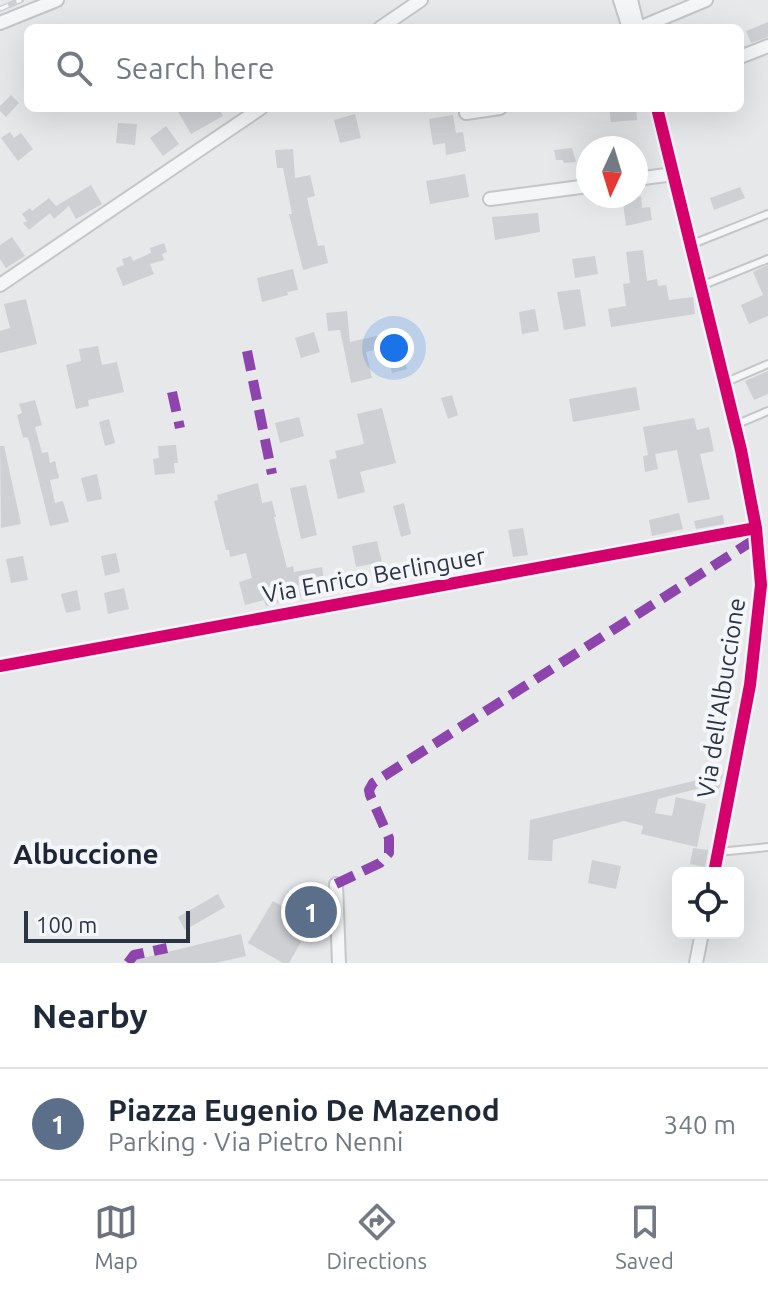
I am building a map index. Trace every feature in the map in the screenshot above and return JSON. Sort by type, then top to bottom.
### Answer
[{"type":"street","points":[[0,23],[57,0]]},
{"type":"street","points":[[386,24],[421,0]]},
{"type":"street","points":[[620,0],[628,24]]},
{"type":"street","points":[[631,0],[638,24]]},
{"type":"street","points":[[649,24],[706,0]]},
{"type":"street","points":[[744,55],[768,46]]},
{"type":"street","points":[[0,285],[255,112]]},
{"type":"street","points":[[466,113],[473,112]]},
{"type":"street","name":"Via dell'Albuccione","points":[[658,112],[735,425],[756,528],[761,585],[750,685],[715,867]]},
{"type":"street","points":[[648,177],[674,174]]},
{"type":"street","points":[[490,199],[576,188]]},
{"type":"street","name":"Via Enrico Berlinguer","points":[[0,666],[756,528]]},
{"type":"street","points":[[336,884],[339,963]]},
{"type":"street","points":[[696,963],[701,939]]},
{"type":"lane","points":[[689,245],[768,214]]},
{"type":"lane","points":[[700,286],[768,259]]},
{"type":"lane","points":[[724,383],[768,364]]},
{"type":"lane","points":[[735,425],[768,411]]},
{"type":"lane","points":[[718,852],[768,847]]},
{"type":"building","points":[[768,22],[768,37],[751,43],[746,31]]},
{"type":"building","points":[[11,95],[19,103],[6,117],[0,106]]},
{"type":"building","points":[[178,112],[221,112],[223,116],[191,134]]},
{"type":"building","points":[[610,112],[636,112],[637,120],[611,122]]},
{"type":"building","points":[[355,114],[361,138],[340,143],[334,120]]},
{"type":"building","points":[[453,115],[456,133],[463,132],[466,151],[446,155],[445,143],[433,145],[429,119]]},
{"type":"building","points":[[118,123],[137,124],[135,145],[116,143]]},
{"type":"building","points":[[166,126],[179,144],[163,156],[150,138]]},
{"type":"building","points":[[10,132],[14,138],[21,133],[33,149],[18,161],[1,138]]},
{"type":"building","points":[[572,148],[576,162],[556,160],[554,150]]},
{"type":"building","points":[[293,149],[295,178],[310,175],[315,196],[307,198],[318,246],[324,245],[328,263],[303,270],[289,214],[292,214],[283,168],[277,168],[275,150]]},
{"type":"building","points":[[465,174],[469,197],[430,204],[426,181]]},
{"type":"building","points":[[91,185],[102,204],[76,219],[69,206],[54,219],[50,213],[29,230],[23,223],[27,221],[22,214],[30,208],[32,211],[49,198],[56,206]]},
{"type":"building","points":[[740,187],[745,198],[714,210],[710,198]]},
{"type":"building","points":[[650,207],[652,220],[626,226],[624,208]]},
{"type":"building","points":[[538,213],[540,232],[495,240],[492,217]]},
{"type":"building","points":[[12,237],[25,256],[6,268],[0,259],[0,245]]},
{"type":"building","points":[[164,243],[167,252],[162,254],[164,260],[150,264],[154,274],[123,286],[116,268],[124,265],[122,259],[131,256],[133,261],[151,253],[150,248]]},
{"type":"building","points":[[643,250],[647,281],[657,279],[658,286],[666,285],[669,300],[693,297],[695,314],[611,327],[608,309],[626,306],[623,284],[630,283],[626,252]]},
{"type":"building","points":[[595,256],[598,274],[575,278],[572,259]]},
{"type":"building","points":[[768,265],[768,316],[749,324],[741,305],[763,295],[753,272]]},
{"type":"building","points":[[293,269],[298,290],[262,302],[257,278]]},
{"type":"building","points":[[580,289],[586,326],[564,330],[557,292]]},
{"type":"building","points":[[26,299],[37,344],[0,353],[0,331],[10,328],[4,304]]},
{"type":"building","points":[[535,309],[539,331],[522,334],[519,312]]},
{"type":"building","points":[[347,311],[350,342],[399,331],[407,369],[392,373],[386,347],[366,352],[372,378],[351,383],[340,330],[328,331],[326,313]]},
{"type":"building","points":[[314,332],[320,352],[301,358],[295,338]]},
{"type":"building","points":[[98,346],[102,365],[117,362],[124,392],[88,400],[89,406],[76,409],[66,365],[81,361],[79,349]]},
{"type":"building","points":[[768,371],[768,394],[754,400],[745,381]]},
{"type":"building","points":[[636,387],[640,410],[573,422],[569,399]]},
{"type":"building","points":[[452,395],[458,415],[448,419],[441,398]]},
{"type":"building","points":[[35,400],[42,425],[35,427],[42,453],[48,452],[50,463],[55,461],[59,478],[50,480],[55,503],[63,501],[69,522],[50,526],[29,441],[27,437],[23,438],[17,415],[22,413],[19,404]]},
{"type":"building","points":[[382,408],[396,463],[360,472],[365,492],[338,499],[329,460],[337,458],[335,451],[364,444],[357,414]]},
{"type":"building","points":[[299,417],[304,436],[280,443],[275,423]]},
{"type":"building","points":[[694,418],[697,430],[709,427],[714,451],[700,454],[710,499],[688,503],[677,450],[655,454],[658,469],[645,472],[643,456],[648,455],[643,427]]},
{"type":"building","points":[[109,419],[115,443],[105,446],[99,422]]},
{"type":"building","points":[[176,445],[178,463],[174,463],[175,473],[155,475],[153,459],[159,458],[158,446]]},
{"type":"building","points":[[0,446],[4,446],[21,524],[1,528]]},
{"type":"building","points":[[97,474],[102,499],[87,502],[81,478]]},
{"type":"building","points":[[258,483],[262,503],[272,501],[287,568],[293,566],[294,572],[322,567],[324,580],[298,585],[301,597],[266,606],[264,600],[245,605],[239,582],[252,578],[246,553],[230,557],[214,501],[218,500],[217,495]]},
{"type":"building","points":[[306,485],[317,535],[301,539],[290,488]]},
{"type":"building","points":[[404,503],[411,534],[401,537],[393,506]]},
{"type":"building","points":[[679,513],[683,529],[652,536],[649,520]]},
{"type":"building","points":[[723,515],[724,524],[696,529],[694,521]]},
{"type":"building","points":[[523,528],[528,555],[513,557],[508,530]]},
{"type":"building","points":[[377,541],[382,562],[356,567],[352,546]]},
{"type":"building","points":[[116,553],[120,572],[105,576],[101,556]]},
{"type":"building","points":[[23,556],[28,580],[11,583],[6,559]]},
{"type":"building","points":[[124,588],[129,609],[108,614],[104,593]]},
{"type":"building","points":[[77,590],[81,610],[66,613],[61,594]]},
{"type":"building","points":[[723,774],[719,789],[708,786],[658,799],[655,813],[672,816],[676,797],[706,804],[697,847],[641,834],[643,826],[624,821],[553,840],[552,861],[528,860],[530,820]]},
{"type":"building","points":[[693,848],[708,850],[705,867],[690,864]]},
{"type":"building","points":[[592,860],[621,866],[616,889],[588,883]]},
{"type":"building","points":[[218,894],[225,907],[185,930],[178,917]]},
{"type":"building","points":[[273,901],[312,923],[289,963],[283,963],[248,943]]},
{"type":"building","points":[[241,934],[246,956],[215,963],[136,963],[135,960]]},
{"type":"railway","points":[[0,9],[21,0]]},
{"type":"marked path","points":[[247,351],[272,474]]},
{"type":"marked path","points":[[172,392],[180,428]]},
{"type":"marked path","points":[[336,884],[380,863],[389,853],[389,838],[370,795],[373,783],[757,538]]},
{"type":"marked path","points":[[128,963],[134,955],[167,948]]},
{"type":"cycle path","points":[[658,112],[741,450],[756,528],[761,585],[750,685],[715,867]]},
{"type":"cycle path","points":[[0,666],[756,528]]},
{"type":"place","name":"Piazza Eugenio De Mazenod","points":[[311,912]]},
{"type":"district","name":"Albuccione","points":[[86,853]]}]
